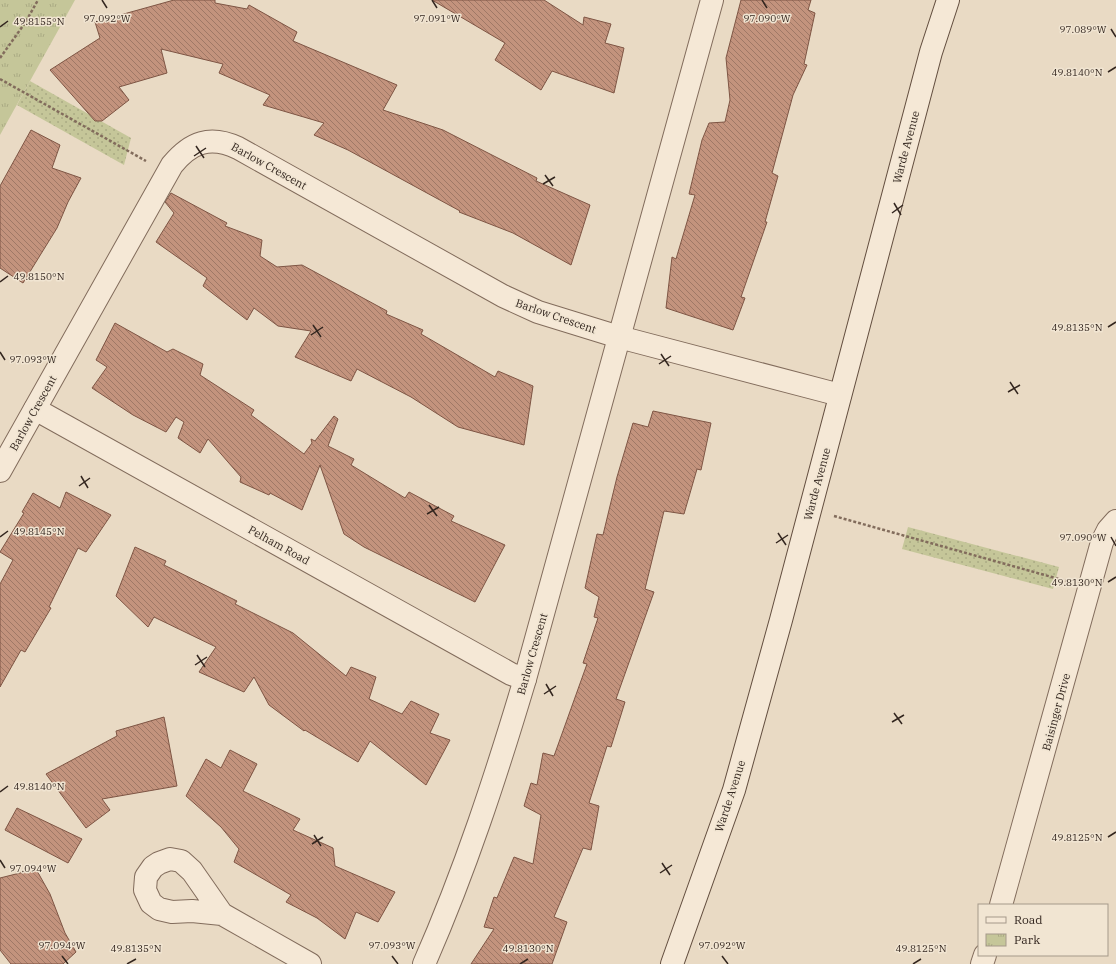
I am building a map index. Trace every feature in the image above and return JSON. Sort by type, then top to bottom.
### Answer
[{"type":"street","name":"Barlow Crescent","points":[[424,964],[450,905],[474,841],[497,775],[526,679],[712,0]]},
{"type":"street","name":"Warde Avenue","points":[[672,964],[734,790],[810,510],[931,52],[948,0]]},
{"type":"street","name":"Barlow Crescent","points":[[0,471],[171,166],[186,151],[200,143],[220,141],[228,144],[503,296],[538,312],[619,337],[840,395]]},
{"type":"street","name":"Pelham Road","points":[[34,409],[511,674],[526,679]]},
{"type":"street","name":"Baisinger Drive","points":[[1001,904],[1102,542],[1108,530],[1116,521]]},
{"type":"street","points":[[222,914],[310,964]]},
{"type":"path","points":[[0,58],[25,23],[38,0]]},
{"type":"path","points":[[0,79],[147,162],[155,165],[171,166]]},
{"type":"path","points":[[810,510],[902,534],[1090,588]]},
{"type":"green space","points":[[0,0],[75,0],[0,135]]},
{"type":"green space","points":[[30,81],[131,138],[124,165],[17,105]]},
{"type":"green space","points":[[908,527],[1059,567],[1053,589],[902,549]]},
{"type":"building","points":[[174,0],[215,0],[215,3],[247,9],[249,5],[297,32],[293,41],[397,85],[383,110],[443,130],[537,178],[536,181],[590,205],[571,265],[513,233],[459,212],[460,211],[348,150],[314,135],[324,123],[263,105],[270,95],[219,73],[223,64],[161,49],[167,73],[119,87],[129,100],[102,121],[95,121],[50,70],[100,38],[95,22]]},
{"type":"building","points":[[432,0],[544,0],[583,25],[584,17],[611,24],[605,43],[624,48],[614,93],[552,71],[541,90],[495,60],[505,43]]},
{"type":"building","points":[[741,0],[811,0],[808,10],[815,13],[804,64],[807,65],[793,95],[772,173],[778,176],[765,222],[767,222],[741,297],[745,298],[733,330],[666,308],[672,257],[676,259],[695,195],[689,194],[702,140],[709,123],[725,122],[730,100],[726,58]]},
{"type":"building","points":[[31,130],[60,145],[52,168],[81,178],[68,202],[57,228],[23,283],[0,268],[0,186]]},
{"type":"building","points":[[171,193],[227,223],[225,226],[262,240],[260,256],[277,267],[302,265],[387,311],[386,314],[423,330],[421,334],[495,377],[498,371],[533,386],[524,445],[458,427],[411,397],[357,369],[351,381],[295,357],[311,331],[278,326],[254,308],[247,320],[203,286],[207,278],[156,242],[174,213],[165,202]]},
{"type":"building","points":[[115,323],[167,352],[173,349],[203,364],[200,375],[254,410],[251,415],[304,454],[312,443],[311,439],[315,441],[334,416],[338,419],[328,446],[354,459],[351,465],[405,498],[409,492],[454,516],[451,521],[505,545],[475,602],[364,547],[344,534],[320,465],[302,510],[270,493],[269,495],[240,482],[241,477],[208,439],[200,453],[178,438],[184,422],[176,417],[166,432],[133,415],[92,388],[107,367],[96,360]]},
{"type":"building","points":[[653,411],[711,423],[701,470],[697,469],[684,514],[664,511],[645,589],[654,592],[616,699],[625,702],[611,747],[607,746],[589,803],[599,806],[591,850],[583,848],[554,917],[567,922],[552,964],[471,964],[494,929],[484,927],[494,897],[497,898],[514,857],[533,864],[541,815],[524,806],[531,783],[537,785],[543,753],[554,756],[587,664],[583,663],[598,618],[594,617],[599,597],[585,588],[597,534],[603,535],[617,477],[633,423],[648,427]]},
{"type":"building","points":[[66,492],[111,515],[86,552],[78,548],[49,607],[51,608],[25,652],[21,650],[0,687],[0,584],[13,560],[0,552],[24,513],[22,512],[33,493],[60,508]]},
{"type":"building","points":[[135,547],[166,561],[164,565],[237,601],[235,604],[293,633],[346,676],[351,667],[376,677],[369,699],[402,714],[411,701],[439,714],[430,733],[450,740],[426,785],[370,741],[358,762],[305,730],[304,731],[269,705],[254,677],[244,692],[199,672],[216,647],[154,617],[148,627],[116,596]]},
{"type":"building","points":[[164,717],[177,786],[102,799],[110,810],[86,828],[46,774],[117,736],[116,731]]},
{"type":"building","points":[[230,750],[257,764],[243,791],[300,819],[293,830],[333,848],[335,866],[395,892],[378,922],[356,912],[345,939],[317,918],[286,902],[291,895],[234,862],[239,849],[221,827],[186,796],[206,759],[221,768]]},
{"type":"building","points":[[17,808],[82,839],[68,863],[5,830]]},
{"type":"building","points":[[36,869],[50,894],[65,933],[76,952],[63,964],[11,964],[0,950],[0,878]]}]
